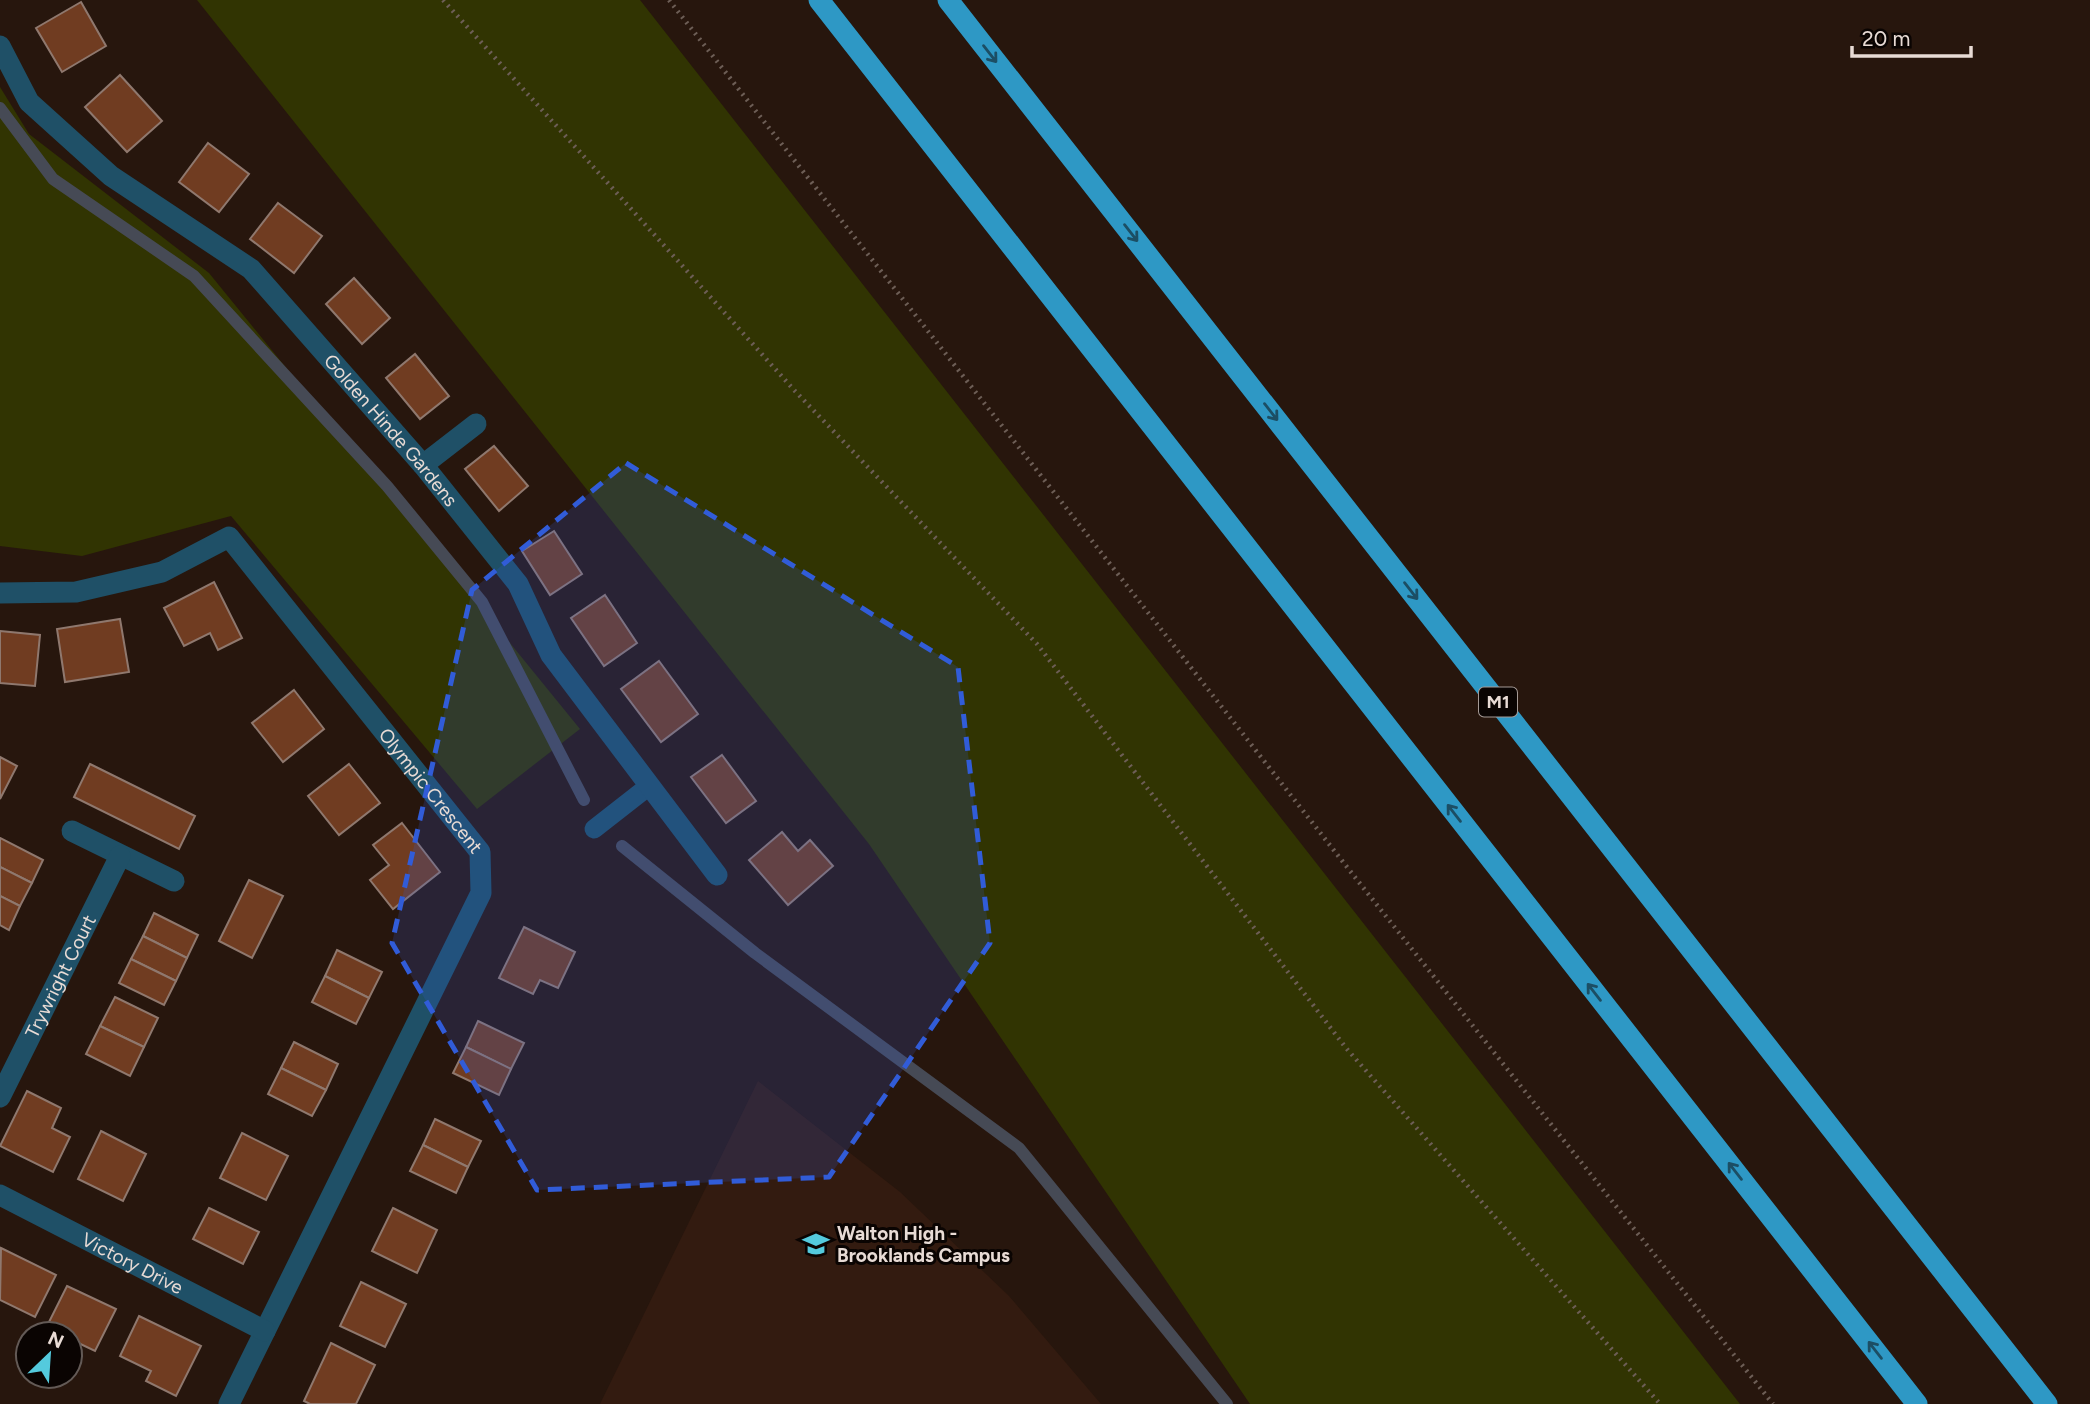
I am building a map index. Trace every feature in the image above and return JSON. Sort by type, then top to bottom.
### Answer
[{"type":"highway","points":[[819,0],[1917,1404]]},
{"type":"highway","name":"M1","points":[[948,0],[2047,1404]]},
{"type":"street","name":"Golden Hinde Gardens","points":[[0,46],[29,102],[111,176],[251,269],[423,465],[518,584],[551,655],[717,875]]},
{"type":"street","points":[[423,465],[477,424]]},
{"type":"street","name":"Olympic Crescent","points":[[0,593],[76,592],[162,572],[229,537],[480,852],[481,893],[229,1404]]},
{"type":"street","points":[[72,831],[174,881]]},
{"type":"street","name":"Trywright Court","points":[[0,1097],[120,856]]},
{"type":"street","name":"Victory Drive","points":[[0,1195],[265,1331]]},
{"type":"lane","points":[[594,829],[649,786]]},
{"type":"path","points":[[443,0],[795,391],[1037,643],[1346,1048],[1660,1404]]},
{"type":"path","points":[[669,0],[1354,876],[1773,1404]]},
{"type":"highlighted area","points":[[626,463],[958,667],[990,943],[829,1177],[537,1190],[392,943],[472,590]]},
{"type":"shaded area","points":[[197,0],[640,0],[1740,1404],[1250,1404],[869,844]]},
{"type":"shaded area","points":[[0,87],[29,134],[209,273],[580,729],[477,809],[231,516],[82,556],[0,546]]},
{"type":"shaded area","name":"Walton High - Brooklands Campus","points":[[758,1081],[900,1192],[1009,1296],[1101,1404],[600,1404]]},
{"type":"building","points":[[81,2],[106,46],[62,72],[36,28]]},
{"type":"building","points":[[120,75],[162,121],[127,152],[85,107]]},
{"type":"building","points":[[208,143],[249,174],[219,212],[179,182]]},
{"type":"building","points":[[278,203],[322,236],[294,273],[250,239]]},
{"type":"building","points":[[354,278],[390,318],[362,344],[326,304]]},
{"type":"building","points":[[415,354],[449,396],[420,419],[386,378]]},
{"type":"building","points":[[494,446],[528,486],[499,511],[465,469]]},
{"type":"building","points":[[554,531],[582,574],[550,595],[522,551]]},
{"type":"building","points":[[214,582],[242,638],[218,650],[210,633],[184,646],[164,608]]},
{"type":"building","points":[[605,595],[637,643],[604,666],[571,618]]},
{"type":"building","points":[[120,619],[129,672],[65,682],[57,629]]},
{"type":"building","points":[[0,631],[40,635],[35,686],[0,683]]},
{"type":"building","points":[[659,661],[698,714],[661,742],[621,689]]},
{"type":"building","points":[[294,690],[324,729],[283,762],[252,723]]},
{"type":"building","points":[[722,755],[756,801],[726,823],[691,777]]},
{"type":"building","points":[[0,757],[17,766],[0,799]]},
{"type":"building","points":[[90,764],[195,816],[179,849],[74,797]]},
{"type":"building","points":[[349,764],[380,803],[339,835],[308,796]]},
{"type":"building","points":[[402,823],[440,872],[393,909],[370,880],[389,865],[373,845]]},
{"type":"building","points":[[782,832],[798,851],[810,840],[833,866],[788,905],[749,860]]},
{"type":"building","points":[[0,838],[43,860],[32,883],[0,867]]},
{"type":"building","points":[[0,867],[32,883],[20,906],[0,896]]},
{"type":"building","points":[[249,880],[283,896],[252,958],[219,941]]},
{"type":"building","points":[[0,896],[20,906],[9,930],[0,925]]},
{"type":"building","points":[[154,913],[198,935],[187,958],[143,936]]},
{"type":"building","points":[[524,927],[575,952],[558,988],[540,980],[533,994],[499,978]]},
{"type":"building","points":[[143,936],[187,958],[176,981],[131,959]]},
{"type":"building","points":[[337,950],[382,972],[369,998],[325,976]]},
{"type":"building","points":[[131,959],[176,981],[164,1005],[119,983]]},
{"type":"building","points":[[325,976],[369,998],[356,1024],[312,1002]]},
{"type":"building","points":[[115,997],[158,1018],[144,1047],[100,1026]]},
{"type":"building","points":[[478,1021],[524,1043],[511,1069],[466,1047]]},
{"type":"building","points":[[100,1026],[144,1047],[130,1076],[86,1054]]},
{"type":"building","points":[[294,1042],[338,1064],[326,1090],[281,1068]]},
{"type":"building","points":[[466,1047],[511,1069],[499,1095],[453,1073]]},
{"type":"building","points":[[281,1068],[326,1090],[312,1116],[268,1094]]},
{"type":"building","points":[[27,1091],[61,1108],[52,1128],[70,1137],[53,1172],[0,1146]]},
{"type":"building","points":[[435,1119],[481,1141],[468,1167],[423,1145]]},
{"type":"building","points":[[101,1131],[146,1154],[123,1201],[78,1179]]},
{"type":"building","points":[[242,1133],[288,1156],[266,1200],[220,1178]]},
{"type":"building","points":[[423,1145],[468,1167],[456,1193],[410,1171]]},
{"type":"building","points":[[209,1208],[259,1232],[243,1264],[193,1239]]},
{"type":"building","points":[[393,1208],[437,1230],[417,1273],[372,1251]]},
{"type":"building","points":[[1,1248],[56,1275],[35,1317],[0,1300]]},
{"type":"building","points":[[361,1282],[406,1304],[385,1347],[340,1326]]},
{"type":"building","points":[[67,1286],[116,1309],[95,1351],[84,1346],[84,1320],[50,1320]]},
{"type":"building","points":[[139,1316],[201,1346],[176,1396],[146,1381],[151,1371],[120,1356]]},
{"type":"building","points":[[331,1343],[375,1365],[356,1404],[310,1404],[304,1401]]},
{"type":"waterway","points":[[0,108],[53,179],[194,276],[387,486],[482,602],[584,800]]},
{"type":"waterway","points":[[622,846],[755,953],[1019,1148],[1227,1404]]},
{"type":"place","name":"Walton High - Brooklands Campus","points":[[816,1244]]}]
